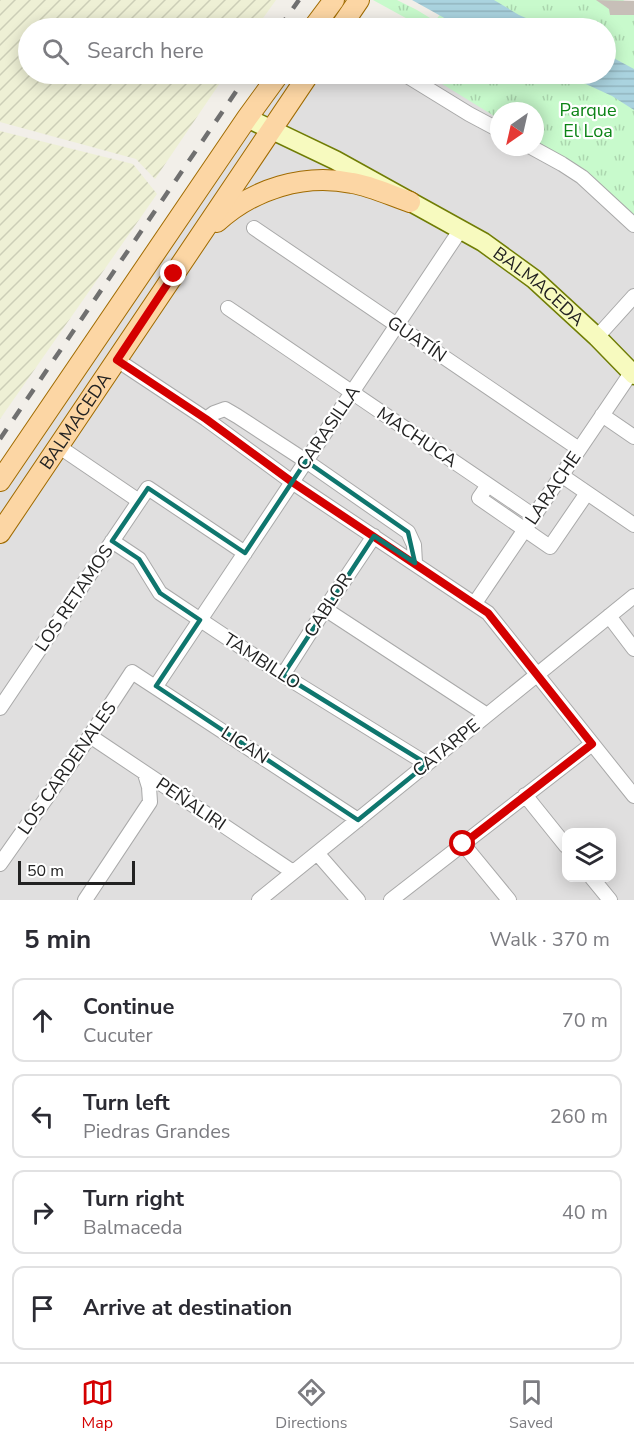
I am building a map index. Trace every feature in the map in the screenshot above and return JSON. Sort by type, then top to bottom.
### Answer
[{"type":"main road","points":[[320,18],[333,0]]},
{"type":"main road","name":"BALMACEDA","points":[[0,481],[272,84]]},
{"type":"main road","name":"BALMACEDA","points":[[0,533],[302,84]]},
{"type":"main road","name":"BALMACEDA","points":[[247,118],[335,160],[483,242],[534,279],[633,374]]},
{"type":"main road","points":[[200,238],[226,214],[247,200],[260,193],[290,184],[320,180],[353,183],[410,202]]},
{"type":"street","points":[[420,84],[490,125]]},
{"type":"street","points":[[544,154],[582,177],[634,225]]},
{"type":"street","name":"GUATÍN","points":[[254,228],[579,450]]},
{"type":"street","name":"CARASILLA","points":[[156,686],[461,229]]},
{"type":"street","points":[[597,337],[634,296]]},
{"type":"street","name":"MACHUCA","points":[[228,308],[534,516]]},
{"type":"street","points":[[117,360],[206,419],[292,482],[488,613],[634,796]]},
{"type":"street","name":"LARACHE","points":[[475,603],[602,415],[633,374]]},
{"type":"street","points":[[206,419],[225,409],[306,461],[408,532],[414,545],[415,563]]},
{"type":"street","points":[[602,415],[634,437]]},
{"type":"street","points":[[58,446],[139,501]]},
{"type":"street","points":[[561,475],[634,525]]},
{"type":"street","points":[[488,485],[478,498],[525,529]]},
{"type":"street","name":"LOS RETAMOS","points":[[0,708],[148,488],[245,553]]},
{"type":"street","name":"LARACHE","points":[[525,529],[550,547],[587,493]]},
{"type":"street","name":"CABLOR","points":[[284,675],[374,536]]},
{"type":"street","name":"TAMBILLO","points":[[112,541],[139,559],[160,593],[284,675],[427,764]]},
{"type":"street","name":"CATARPE","points":[[258,900],[634,596]]},
{"type":"street","points":[[325,609],[487,715]]},
{"type":"street","points":[[609,616],[634,649]]},
{"type":"street","name":"LICAN","points":[[132,672],[358,820]]},
{"type":"street","name":"LOS CARDENALES","points":[[0,864],[132,672]]},
{"type":"street","name":"PEÑALIRI","points":[[90,736],[293,872]]},
{"type":"street","points":[[391,900],[592,744]]},
{"type":"street","points":[[85,900],[150,802],[150,787],[145,774]]},
{"type":"street","points":[[525,795],[562,840]]},
{"type":"street","points":[[463,844],[509,900]]},
{"type":"street","points":[[317,853],[358,900]]},
{"type":"street","points":[[595,882],[610,900]]},
{"type":"highlighted area","points":[[306,461],[408,532],[415,563],[374,536],[283,675],[427,764],[358,820],[156,686],[200,620],[160,593],[139,559],[112,541],[148,488],[245,553]]},
{"type":"shaded area","points":[[264,84],[445,84],[490,108],[490,156],[544,156],[544,140],[634,209],[634,900],[0,900],[0,479]]},
{"type":"green space","points":[[0,0],[276,0],[263,18],[18,18],[18,84],[219,84],[155,179],[136,159],[0,122]]},
{"type":"green space","name":"Parque El Loa","points":[[373,0],[397,0],[430,18],[406,18]]},
{"type":"green space","name":"Parque El Loa","points":[[451,0],[623,0],[634,7],[634,220],[569,162],[544,147],[544,102],[490,102],[490,113],[442,84],[616,84],[616,18],[437,18]]},
{"type":"green space","points":[[0,131],[133,164],[157,194],[0,419]]},
{"type":"water","points":[[412,0],[494,0],[526,18],[444,18]]},
{"type":"water","points":[[616,59],[634,69],[634,110],[612,96],[586,84],[616,84]]},
{"type":"building","points":[[596,0],[634,1],[634,15],[610,15],[609,9]]},
{"type":"railway","points":[[286,18],[299,0]]},
{"type":"railway","points":[[0,439],[241,84]]},
{"type":"route","points":[[174,274],[117,360],[206,419],[292,482],[488,613],[592,744],[463,844]]}]
